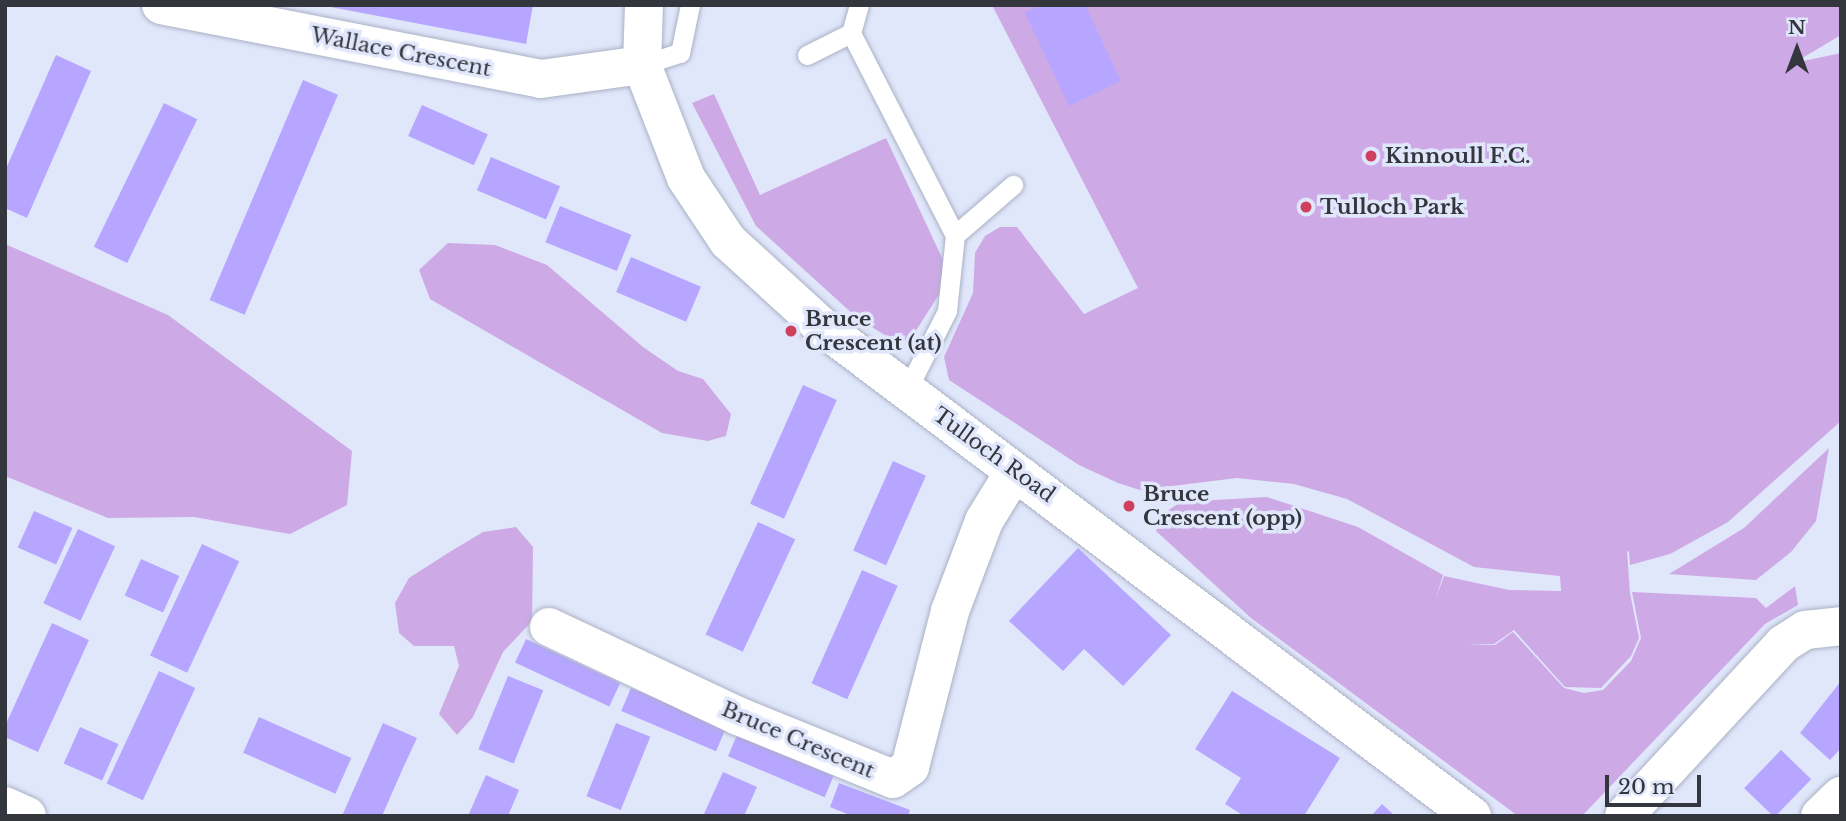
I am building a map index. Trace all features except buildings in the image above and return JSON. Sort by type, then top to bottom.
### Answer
[{"type":"street","name":"Wallace Crescent","points":[[161,5],[256,14],[541,79],[642,65]]},
{"type":"street","name":"Tulloch Road","points":[[644,5],[642,65],[686,178],[728,241],[821,326],[1472,816]]},
{"type":"street","name":"Bruce Crescent","points":[[549,627],[789,738],[893,779],[910,767],[950,611],[984,521],[1006,485],[1022,477]]},
{"type":"street","points":[[1624,816],[1783,643],[1805,629],[1841,625]]},
{"type":"street","points":[[1820,816],[1841,796]]},
{"type":"street","points":[[5,806],[27,816]]},
{"type":"lane","points":[[642,65],[680,53],[691,5]]},
{"type":"lane","points":[[859,5],[851,33],[955,235],[947,311],[907,390]]},
{"type":"lane","points":[[807,55],[851,33]]},
{"type":"lane","points":[[955,235],[1013,185]]},
{"type":"shaded area","points":[[992,5],[1841,5],[1841,35],[1794,63],[1841,53],[1841,421],[1728,522],[1670,554],[1630,565],[1627,551],[1630,593],[1639,638],[1631,656],[1601,688],[1565,687],[1514,630],[1494,644],[1466,644],[1495,645],[1513,632],[1564,688],[1584,693],[1603,690],[1631,661],[1641,638],[1632,592],[1756,598],[1766,608],[1795,586],[1798,605],[1765,624],[1582,816],[1518,816],[1251,618],[1156,531],[1164,513],[1181,502],[1267,497],[1358,527],[1443,575],[1436,598],[1444,576],[1509,590],[1561,591],[1560,576],[1474,567],[1347,499],[1294,484],[1237,478],[1140,490],[1118,483],[1079,465],[949,380],[944,357],[973,293],[975,253],[985,236],[1000,227],[1017,227],[1084,314],[1138,288]]},
{"type":"shaded area","points":[[714,94],[760,195],[886,138],[944,262],[940,293],[910,340],[897,343],[855,316],[756,226],[692,103]]},
{"type":"shaded area","points":[[448,243],[495,245],[547,265],[643,347],[678,371],[703,379],[731,414],[726,436],[708,441],[662,433],[430,299],[419,270]]},
{"type":"shaded area","points":[[5,244],[168,315],[352,451],[347,505],[290,534],[194,517],[108,518],[5,476]]},
{"type":"shaded area","points":[[1829,448],[1816,521],[1791,552],[1756,580],[1669,574],[1744,528]]},
{"type":"shaded area","points":[[516,527],[533,547],[532,621],[503,652],[473,717],[457,735],[439,714],[459,666],[454,646],[414,646],[399,633],[395,603],[409,578],[448,553],[483,532]]},
{"type":"place","name":"Kinnoull F.C.","points":[[1371,156]]},
{"type":"place","name":"Tulloch Park","points":[[1306,207]]},
{"type":"place","name":"Bruce Crescent (at)","points":[[791,331]]},
{"type":"place","name":"Bruce Crescent (opp)","points":[[1129,506]]}]
